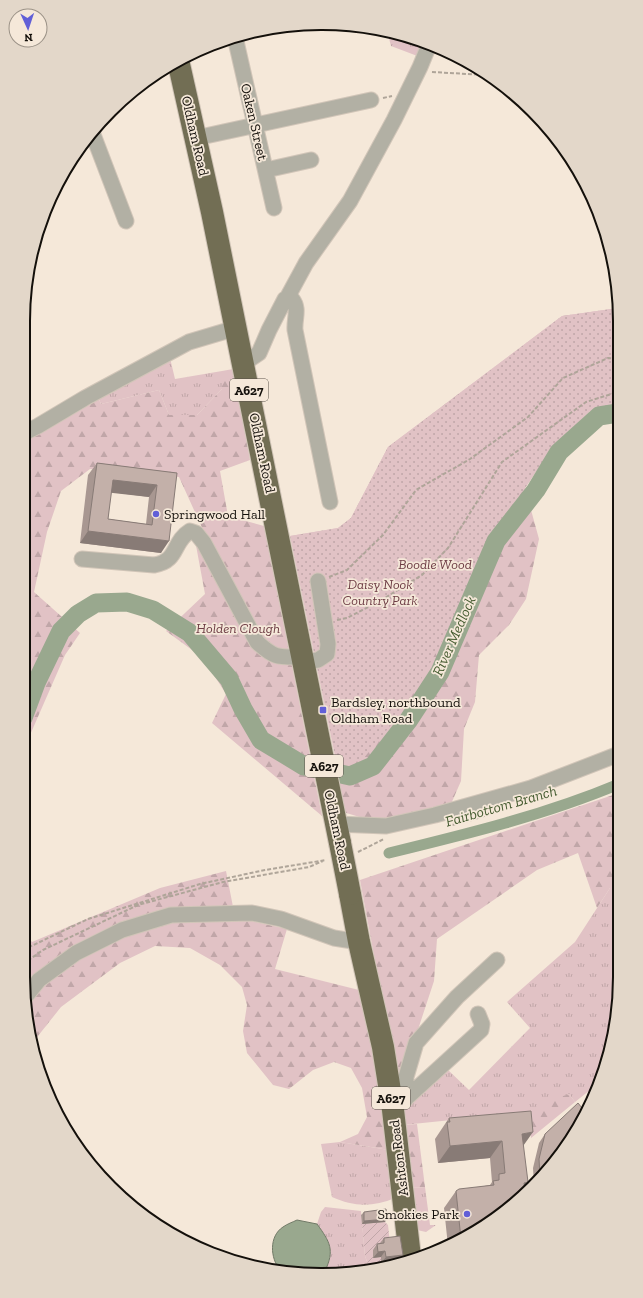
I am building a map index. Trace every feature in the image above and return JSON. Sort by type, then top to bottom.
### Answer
[{"type":"highway","name":"Oldham Road","points":[[180,67],[236,328],[359,942]]},
{"type":"highway","name":"Ashton Road","points":[[359,942],[383,1048],[399,1104],[410,1254]]},
{"type":"street","name":"Oaken Street","points":[[235,43],[274,208]]},
{"type":"street","points":[[243,364],[258,353],[283,303],[309,259],[350,201],[407,93],[427,50]]},
{"type":"street","points":[[196,138],[371,100]]},
{"type":"street","points":[[94,138],[126,221]]},
{"type":"street","points":[[266,170],[311,160]]},
{"type":"street","points":[[287,298],[294,300],[297,311],[295,330],[330,502]]},
{"type":"street","points":[[30,430],[85,398],[189,342],[236,328]]},
{"type":"street","points":[[82,559],[154,565],[162,564],[168,561],[172,556],[184,535],[190,531],[196,533],[204,542],[257,642],[268,653],[280,657],[318,660],[327,654],[328,644],[318,582]]},
{"type":"street","points":[[338,838],[435,815],[531,788],[613,756]]},
{"type":"street","points":[[31,990],[39,980],[76,953],[122,930],[171,915],[252,913],[281,919],[334,938],[359,942]]},
{"type":"street","points":[[399,1104],[416,1043],[457,997],[497,960]]},
{"type":"street","points":[[399,1104],[481,1030],[482,1024],[478,1014]]},
{"type":"path","points":[[418,71],[476,74]]},
{"type":"path","points":[[371,100],[407,93]]},
{"type":"path","points":[[318,582],[347,570],[383,535],[416,490],[470,459],[528,417],[563,378],[608,358],[613,358]]},
{"type":"path","points":[[324,621],[347,618],[380,601],[422,575],[448,548],[502,462],[586,402],[613,394]]},
{"type":"path","points":[[30,947],[88,919],[200,884],[265,870],[338,838],[358,852],[384,839]]},
{"type":"green space","points":[[389,38],[424,49],[420,57],[391,46]]},
{"type":"green space","name":"Daisy Nook Country Park","points":[[612,309],[613,407],[590,411],[551,449],[525,488],[539,539],[526,599],[509,625],[479,655],[475,702],[464,729],[461,781],[451,804],[373,821],[343,812],[336,761],[333,664],[290,536],[338,528],[351,518],[388,447],[562,316]]},
{"type":"green space","name":"Daisy Nook Country Park","points":[[612,309],[613,407],[590,411],[551,449],[525,488],[493,530],[439,647],[405,708],[363,759],[336,761],[290,536],[338,528],[351,518],[388,447],[562,316]]},
{"type":"green space","points":[[170,358],[175,379],[222,371],[222,389],[197,415],[169,415],[159,390],[101,404],[97,395]]},
{"type":"green space","name":"Holden Clough","points":[[233,369],[250,460],[220,471],[228,516],[264,526],[322,816],[212,723],[226,694],[203,658],[166,631],[205,594],[195,540],[204,532],[179,477],[90,469],[61,491],[47,532],[34,592],[80,633],[65,655],[30,735],[30,434],[97,395],[101,404],[159,390],[169,415],[197,415],[222,389],[222,371]]},
{"type":"green space","points":[[613,795],[613,888],[610,888],[597,908],[578,853],[537,870],[437,939],[434,981],[403,1075],[397,1079],[360,880]]},
{"type":"green space","points":[[226,871],[235,917],[287,929],[275,969],[359,990],[382,1087],[389,1150],[340,1142],[358,1134],[367,1117],[362,1088],[351,1068],[334,1062],[313,1070],[289,1089],[273,1085],[247,1053],[243,1031],[247,1005],[242,987],[220,965],[190,948],[155,946],[120,963],[61,1007],[37,1037],[32,1015],[30,940],[32,942],[160,888]]},
{"type":"green space","points":[[610,888],[613,888],[613,976],[611,1015],[598,1070],[590,1090],[575,1102],[569,1094],[529,1112],[403,1125],[402,1109],[447,1069],[469,1090],[530,1028],[507,1002],[575,942]]},
{"type":"green space","points":[[569,1094],[575,1102],[531,1138],[529,1112],[540,1104]]},
{"type":"green space","points":[[417,1124],[425,1187],[411,1188],[403,1125]]},
{"type":"green space","points":[[340,1142],[389,1150],[395,1198],[379,1203],[364,1205],[348,1203],[332,1197],[321,1144]]},
{"type":"green space","points":[[425,1187],[430,1225],[436,1225],[426,1232],[417,1230],[411,1188]]},
{"type":"green space","points":[[325,1207],[361,1211],[365,1256],[368,1264],[326,1268],[330,1257],[330,1246],[317,1224],[321,1212]]},
{"type":"green space","points":[[385,1222],[388,1225],[390,1243],[373,1250],[373,1258],[381,1257],[381,1261],[368,1264],[365,1256],[362,1224]]},
{"type":"shaded area","points":[[297,1220],[317,1224],[330,1246],[330,1257],[326,1268],[277,1265],[274,1259],[272,1247],[273,1241],[278,1231]]},
{"type":"building","points":[[97,463],[177,473],[169,541],[88,531]],"holes":[[[113,480],[157,485],[152,525],[108,519]]]},
{"type":"building","points":[[578,1103],[582,1108],[574,1122],[553,1154],[540,1170],[539,1159],[545,1134]]},
{"type":"building","points":[[531,1111],[533,1132],[522,1134],[528,1182],[524,1183],[524,1186],[499,1208],[460,1233],[456,1191],[459,1189],[494,1185],[493,1181],[499,1180],[499,1174],[505,1173],[502,1141],[450,1146],[447,1122],[450,1122],[449,1118]]},
{"type":"building","points":[[386,1209],[387,1219],[364,1221],[364,1212]]},
{"type":"building","points":[[400,1236],[403,1255],[386,1257],[385,1251],[378,1252],[377,1244],[384,1243],[384,1238]]},
{"type":"waterway","name":"River Medlock","points":[[30,699],[36,683],[61,631],[78,614],[96,603],[127,602],[153,610],[190,633],[229,679],[243,709],[261,740],[304,766],[350,776],[373,766],[408,721],[440,672],[496,541],[536,490],[559,452],[599,416],[613,414]]},
{"type":"waterway","name":"Fairbottom Branch","points":[[389,853],[477,831],[563,805],[613,786]]},
{"type":"place","name":"Springwood Hall","points":[[156,514]]},
{"type":"place","name":"Bardsley, northbound Oldham Road","points":[[323,710]]},
{"type":"place","name":"Smokies Park","points":[[467,1214]]},
{"type":"park label","name":"Boodle Wood","points":[[435,564]]}]
